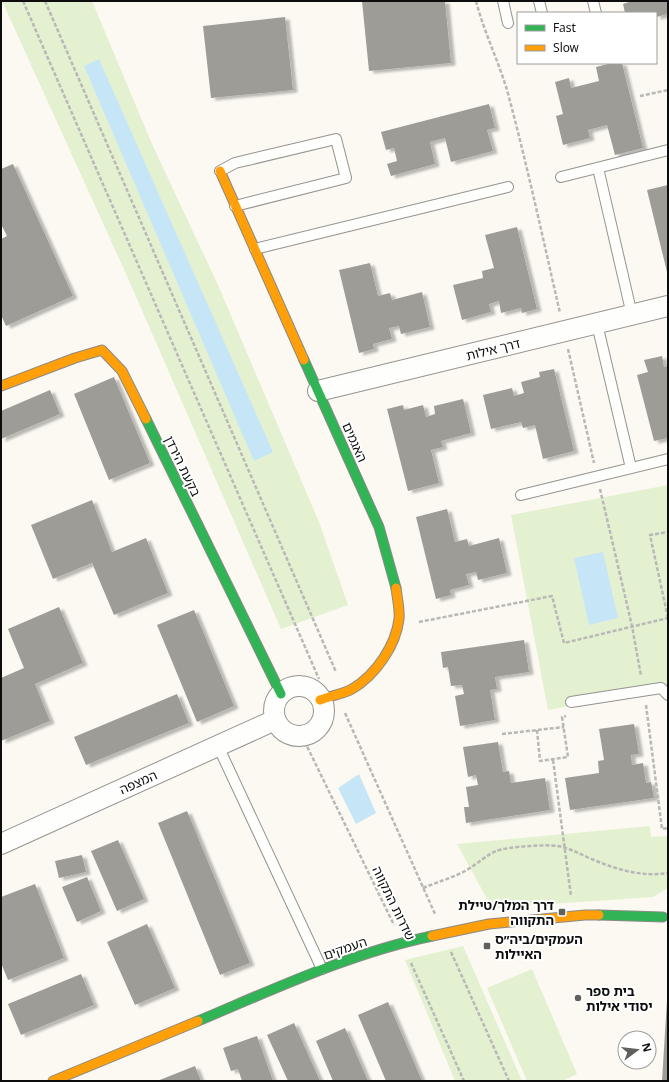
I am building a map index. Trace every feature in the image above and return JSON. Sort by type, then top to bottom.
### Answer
[{"type":"street","name":"האגמים","points":[[220,171],[379,527],[395,583],[398,618],[397,625],[392,641],[381,663],[352,689],[320,700]]},
{"type":"street","name":"דרך אילות","points":[[318,391],[668,306]]},
{"type":"street","name":"בקעת הירדן","points":[[1,386],[75,358],[102,350],[122,371],[281,694]]},
{"type":"street","points":[[293,687],[303,687],[313,691],[320,700],[323,709],[323,716],[320,723],[311,733],[302,736],[294,736],[282,729],[276,720],[274,707],[281,694],[293,687]]},
{"type":"street","name":"המצפה","points":[[1,844],[276,720]]},
{"type":"street","name":"העמקים","points":[[53,1081],[322,969],[402,943],[489,924],[584,915],[664,914],[666,928]]},
{"type":"lane","points":[[503,1],[508,23]]},
{"type":"lane","points":[[539,1],[542,12]]},
{"type":"lane","points":[[593,1],[596,12]]},
{"type":"lane","points":[[220,171],[235,163],[336,139],[346,178],[235,206]]},
{"type":"lane","points":[[561,177],[668,150]]},
{"type":"lane","points":[[598,168],[632,315]]},
{"type":"lane","points":[[255,249],[508,187]]},
{"type":"lane","points":[[597,324],[631,468]]},
{"type":"lane","points":[[521,495],[668,459]]},
{"type":"lane","points":[[572,702],[661,688],[668,695]]},
{"type":"lane","points":[[218,746],[322,969]]},
{"type":"path","points":[[23,1],[320,680]]},
{"type":"path","points":[[45,1],[336,672]]},
{"type":"path","points":[[476,1],[481,20],[506,88],[524,159],[632,626],[644,691],[662,829],[668,828]]},
{"type":"path","points":[[640,96],[668,90]]},
{"type":"path","points":[[397,625],[415,623],[552,596],[564,643],[668,618],[650,535],[668,532]]},
{"type":"path","points":[[638,706],[646,705]]},
{"type":"path","points":[[342,707],[509,1081]]},
{"type":"path","points":[[537,730],[540,761],[568,758],[562,717],[569,716]]},
{"type":"path","points":[[502,734],[564,727]]},
{"type":"path","name":"שדרות התקווה","points":[[302,736],[402,943],[464,1081]]},
{"type":"path","points":[[553,760],[573,916]]},
{"type":"path","points":[[423,888],[464,871],[497,850],[523,847],[556,846],[574,850],[594,860],[627,872],[648,875],[668,874]]},
{"type":"green space","points":[[2,1],[92,1],[152,144],[218,285],[319,522],[348,605],[281,629],[127,276]]},
{"type":"green space","points":[[668,485],[668,687],[548,710],[511,515]]},
{"type":"green space","points":[[650,826],[651,837],[668,836],[668,888],[653,897],[492,908],[457,844]]},
{"type":"green space","points":[[463,946],[522,1081],[455,1081],[405,960]]},
{"type":"green space","points":[[532,969],[577,1074],[562,1081],[527,1081],[487,988]]},
{"type":"water","points":[[99,59],[273,452],[254,461],[84,66]]},
{"type":"water","points":[[603,552],[618,618],[589,625],[574,558]]},
{"type":"water","points":[[359,774],[376,813],[356,824],[338,788]]},
{"type":"building","points":[[362,1],[445,1],[451,63],[369,71]]},
{"type":"building","points":[[632,1],[668,1],[668,14],[657,17],[657,12],[625,12],[623,4]]},
{"type":"building","points":[[285,17],[293,90],[211,98],[203,26]]},
{"type":"building","points":[[608,64],[622,64],[643,148],[615,155],[607,125],[588,130],[590,138],[563,145],[556,116],[563,114],[555,82],[569,78],[571,88],[599,81],[596,67]]},
{"type":"building","points":[[489,104],[495,128],[487,130],[493,151],[451,162],[445,138],[430,142],[435,164],[391,176],[387,164],[397,161],[394,148],[386,150],[381,132]]},
{"type":"building","points":[[13,164],[73,296],[6,326],[1,315],[1,239],[7,236],[1,224],[1,169]]},
{"type":"building","points":[[668,185],[668,272],[667,272],[647,190]]},
{"type":"building","points":[[517,227],[537,309],[522,313],[521,308],[501,313],[499,301],[489,304],[491,312],[462,320],[453,285],[483,278],[482,271],[494,268],[485,235]]},
{"type":"building","points":[[370,263],[378,296],[390,293],[392,300],[422,292],[430,327],[401,334],[399,326],[389,328],[392,339],[373,344],[374,349],[359,353],[339,270]]},
{"type":"building","points":[[662,356],[664,367],[668,366],[668,438],[654,441],[637,375],[648,372],[644,360]]},
{"type":"building","points":[[554,369],[574,451],[543,459],[535,425],[523,428],[521,422],[491,429],[483,395],[512,388],[514,396],[524,393],[521,382],[540,377],[539,372]]},
{"type":"building","points":[[114,377],[150,463],[109,480],[74,394]]},
{"type":"building","points":[[50,390],[60,414],[1,439],[1,411]]},
{"type":"building","points":[[463,399],[471,433],[441,441],[443,447],[431,450],[439,483],[408,491],[387,409],[403,405],[404,410],[423,405],[426,417],[435,414],[434,406]]},
{"type":"building","points":[[92,500],[112,552],[146,538],[168,593],[114,615],[92,563],[53,579],[31,525]]},
{"type":"building","points":[[447,509],[455,542],[467,539],[469,546],[499,538],[507,573],[478,580],[476,572],[466,574],[469,585],[450,590],[451,595],[436,599],[416,517]]},
{"type":"building","points":[[59,607],[83,663],[35,684],[50,721],[1,741],[1,678],[24,668],[8,629]]},
{"type":"building","points":[[194,610],[234,706],[197,722],[157,625]]},
{"type":"building","points":[[524,640],[529,672],[495,677],[497,689],[490,690],[495,720],[460,726],[455,696],[464,694],[462,685],[451,686],[448,667],[443,668],[441,652]]},
{"type":"building","points":[[177,694],[189,723],[86,765],[74,737]]},
{"type":"building","points":[[634,724],[639,754],[631,755],[632,765],[643,763],[646,783],[651,782],[654,798],[570,810],[565,778],[599,773],[598,761],[604,760],[599,729]]},
{"type":"building","points":[[498,742],[503,772],[509,771],[511,783],[545,778],[550,810],[466,823],[464,807],[469,807],[466,787],[478,785],[476,775],[468,777],[463,747]]},
{"type":"building","points":[[187,811],[250,963],[220,975],[158,823]]},
{"type":"building","points":[[118,840],[144,899],[117,911],[91,851]]},
{"type":"building","points":[[82,855],[86,872],[59,878],[55,861]]},
{"type":"building","points":[[87,877],[101,911],[77,922],[62,887]]},
{"type":"building","points":[[35,884],[64,958],[8,980],[1,963],[1,897]]},
{"type":"building","points":[[147,924],[175,988],[135,1005],[107,942]]},
{"type":"building","points":[[81,974],[94,1005],[21,1035],[8,1004]]},
{"type":"building","points":[[667,1000],[668,1081],[662,1081]]},
{"type":"building","points":[[388,1002],[422,1081],[386,1081],[358,1015]]},
{"type":"building","points":[[294,1023],[320,1081],[288,1081],[267,1035]]},
{"type":"building","points":[[345,1028],[368,1081],[333,1081],[316,1041]]},
{"type":"building","points":[[257,1036],[273,1081],[242,1081],[238,1069],[231,1071],[223,1048]]},
{"type":"building","points":[[195,1066],[201,1081],[157,1081]]},
{"type":"traffic: fast","points":[[304,360],[379,527],[396,588]]},
{"type":"traffic: fast","points":[[146,419],[281,694]]},
{"type":"traffic: fast","points":[[599,915],[663,917]]},
{"type":"traffic: fast","points":[[198,1021],[342,962],[402,943],[432,936]]},
{"type":"traffic: slow","points":[[220,171],[304,360]]},
{"type":"traffic: slow","points":[[1,386],[75,358],[102,350],[122,371],[146,419]]},
{"type":"traffic: slow","points":[[320,700],[352,689],[377,668],[389,649],[397,629],[399,607],[396,588]]},
{"type":"traffic: slow","points":[[432,936],[489,924],[599,915]]},
{"type":"traffic: slow","points":[[53,1081],[198,1021]]},
{"type":"place","name":"דרך המלך/טיילת התקווה","points":[[562,912]]},
{"type":"place","name":"העמקים/ביה״ס האיילות","points":[[487,946]]},
{"type":"place","name":"בית ספר יסודי אילות","points":[[578,998]]}]
